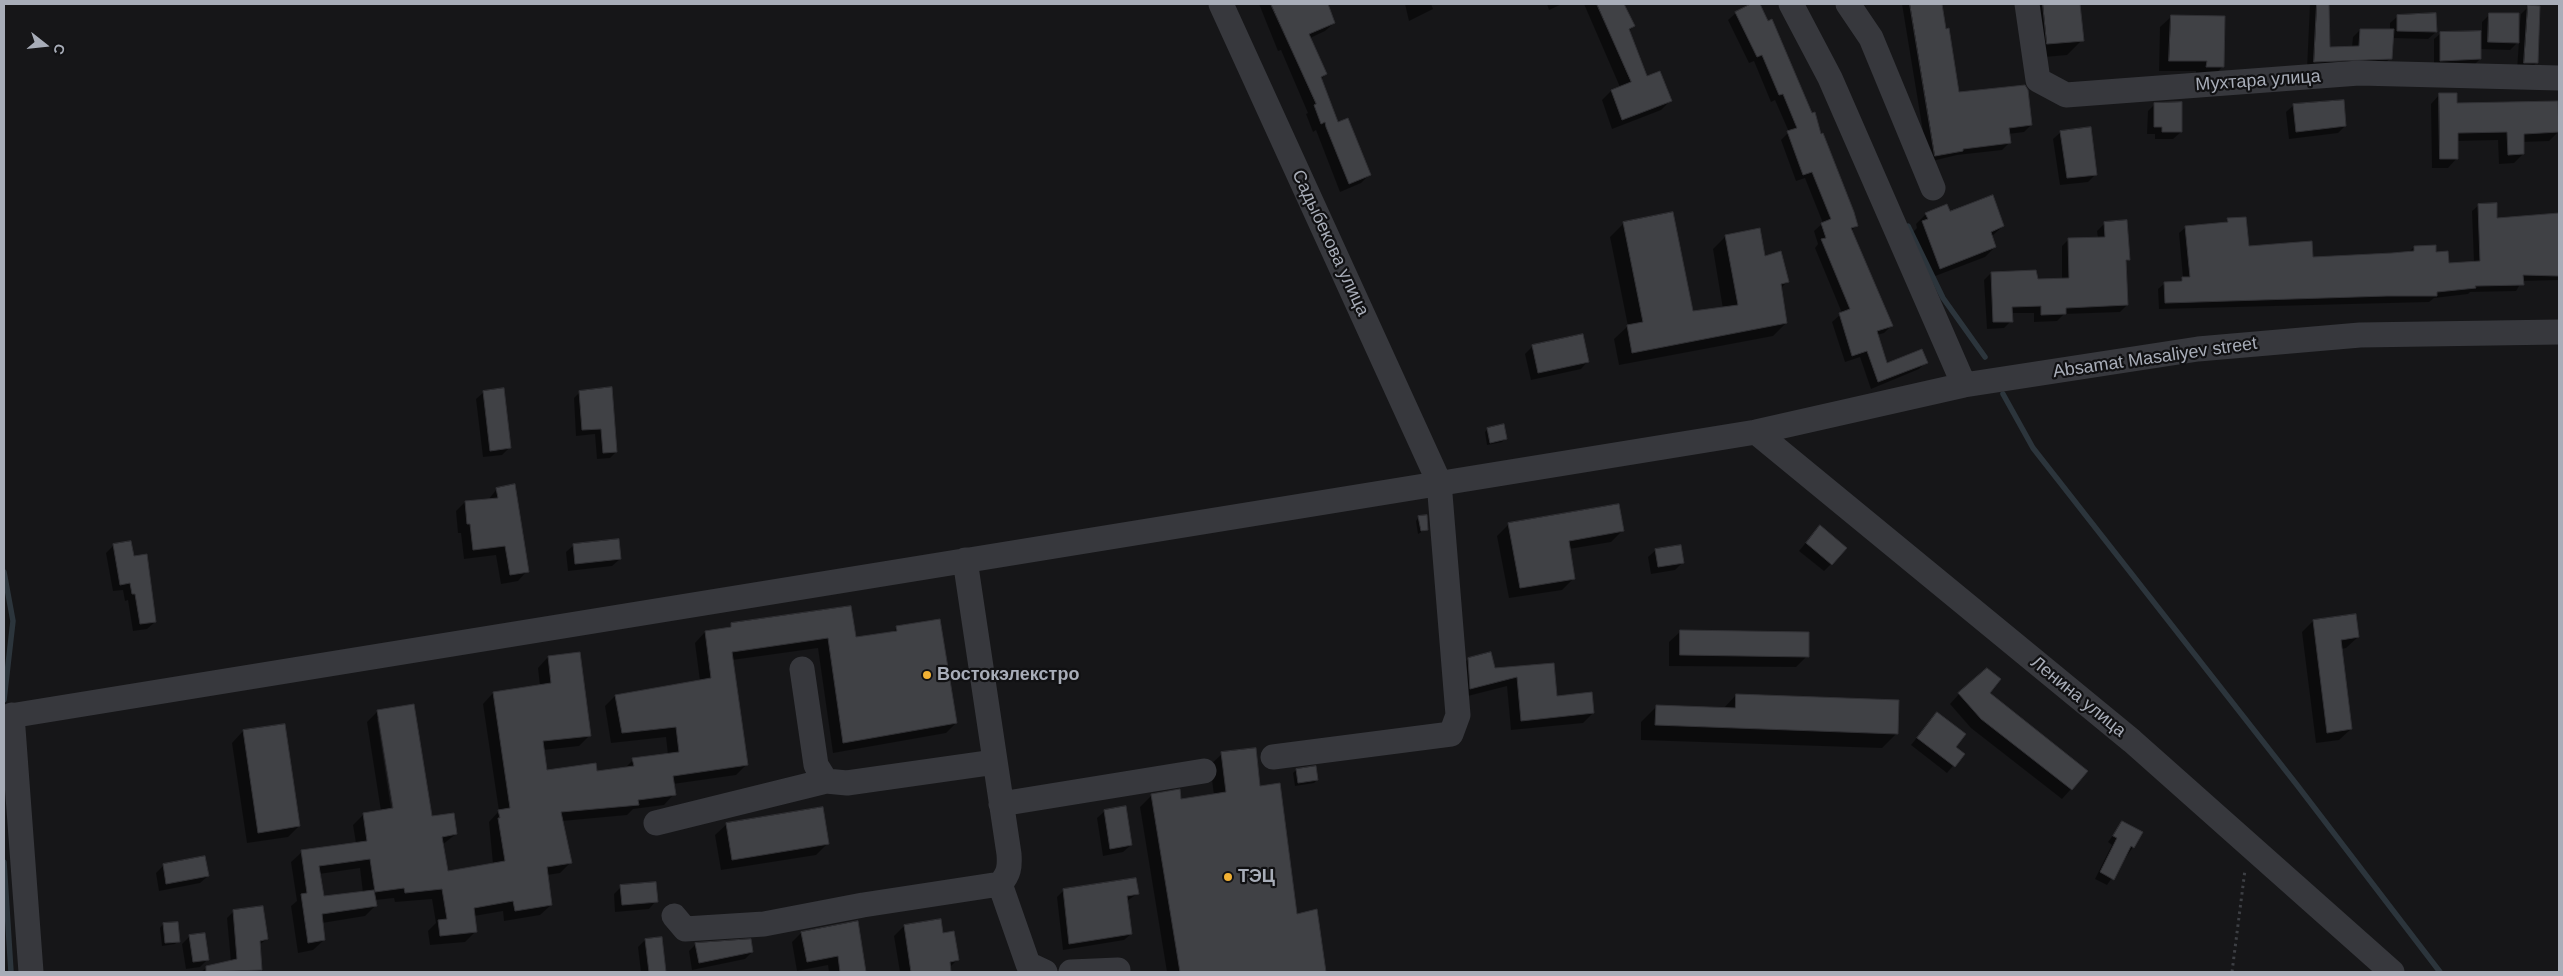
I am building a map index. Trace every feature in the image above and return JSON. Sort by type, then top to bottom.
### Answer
[{"type":"street","name":"Садыбекова улица","points":[[1221,4],[1439,482],[1458,715],[1451,734],[1273,757]]},
{"type":"street","points":[[1791,4],[1830,78],[1964,385]]},
{"type":"street","points":[[1848,4],[1871,38],[1932,188]]},
{"type":"street","name":"Мухтара улица","points":[[2027,4],[2038,80],[2066,94],[2359,73],[2559,78]]},
{"type":"street","name":"Absamat Masaliyev street","points":[[8,716],[1756,432],[1964,385],[2198,349],[2360,335],[2559,332]]},
{"type":"street","name":"Ленина улица","points":[[1756,432],[2132,741],[2392,972]]},
{"type":"street","points":[[674,916],[685,929],[764,924],[863,905],[1000,884],[1010,868],[965,560]]},
{"type":"street","points":[[802,669],[816,765],[826,781]]},
{"type":"street","points":[[8,716],[31,972]]},
{"type":"street","points":[[656,823],[826,781],[847,783],[995,762]]},
{"type":"street","points":[[1001,804],[1204,771]]},
{"type":"street","points":[[1000,884],[1028,964],[1045,972]]},
{"type":"street","points":[[1071,972],[1118,970]]},
{"type":"path","points":[[2232,972],[2248,845]]},
{"type":"building","points":[[1271,4],[1328,4],[1335,23],[1309,34],[1327,74],[1321,77],[1338,122],[1348,118],[1371,175],[1349,184],[1325,122],[1321,124],[1314,105],[1316,104]]},
{"type":"building","points":[[1597,4],[1624,4],[1635,26],[1629,29],[1647,76],[1660,71],[1672,101],[1622,120],[1611,90],[1631,82]]},
{"type":"building","points":[[1751,4],[1760,4],[1768,21],[1772,19],[1812,113],[1815,112],[1821,134],[1823,133],[1854,212],[1858,226],[1851,228],[1893,326],[1877,331],[1887,363],[1922,349],[1928,363],[1878,382],[1867,351],[1852,356],[1839,313],[1850,309],[1821,239],[1826,238],[1821,223],[1831,219],[1812,172],[1803,175],[1787,131],[1797,128],[1783,94],[1779,95],[1762,55],[1757,57],[1735,12]]},
{"type":"building","points":[[1910,4],[1942,4],[1946,29],[1949,28],[1959,92],[2025,85],[2028,90],[2032,125],[2009,128],[2011,143],[1963,149],[1963,151],[1935,156]]},
{"type":"building","points":[[2043,4],[2080,4],[2084,41],[2047,44]]},
{"type":"building","points":[[2317,4],[2329,4],[2330,47],[2359,46],[2360,29],[2394,29],[2392,59],[2314,62]]},
{"type":"building","points":[[2528,5],[2540,6],[2538,63],[2524,63]]},
{"type":"building","points":[[2436,13],[2437,32],[2397,31],[2397,15]]},
{"type":"building","points":[[2489,13],[2519,13],[2519,43],[2488,42]]},
{"type":"building","points":[[2171,15],[2225,16],[2224,67],[2206,67],[2207,61],[2169,61]]},
{"type":"building","points":[[2481,31],[2481,59],[2440,61],[2440,32]]},
{"type":"building","points":[[2439,93],[2457,93],[2457,103],[2558,101],[2559,132],[2524,134],[2524,154],[2508,155],[2507,132],[2458,133],[2458,159],[2440,159]]},
{"type":"building","points":[[2344,100],[2346,126],[2296,132],[2293,104]]},
{"type":"building","points":[[2182,102],[2182,132],[2162,132],[2162,127],[2154,127],[2154,103]]},
{"type":"building","points":[[2091,127],[2097,175],[2067,178],[2060,131]]},
{"type":"building","points":[[1993,195],[2004,226],[1991,232],[1996,247],[1940,269],[1922,221],[1928,219],[1925,213],[1947,204],[1950,211]]},
{"type":"building","points":[[2497,203],[2497,218],[2559,213],[2559,276],[2523,275],[2524,285],[2475,286],[2476,288],[2437,292],[2437,296],[2165,303],[2164,282],[2182,281],[2182,277],[2190,277],[2185,226],[2228,222],[2227,218],[2246,217],[2249,246],[2312,241],[2313,257],[2414,251],[2414,246],[2436,245],[2436,252],[2448,251],[2449,263],[2480,261],[2478,204]]},
{"type":"building","points":[[1673,212],[1693,311],[1738,305],[1725,235],[1760,228],[1765,256],[1781,251],[1789,282],[1781,284],[1787,323],[1632,353],[1627,325],[1643,322],[1623,222]]},
{"type":"building","points":[[2127,220],[2130,260],[2126,260],[2128,305],[2066,308],[2066,314],[2041,315],[2041,306],[2012,307],[2013,322],[1993,322],[1991,272],[2036,270],[2038,279],[2069,278],[2068,238],[2105,237],[2104,222]]},
{"type":"building","points":[[1583,334],[1589,362],[1538,373],[1532,345]]},
{"type":"building","points":[[612,387],[617,452],[603,453],[601,429],[582,430],[579,391]]},
{"type":"building","points":[[504,388],[511,448],[490,451],[483,391]]},
{"type":"building","points":[[1504,424],[1507,439],[1490,443],[1487,428]]},
{"type":"building","points":[[515,484],[529,572],[510,575],[505,546],[473,550],[470,524],[467,524],[465,501],[498,498],[496,488]]},
{"type":"building","points":[[1619,504],[1624,531],[1569,541],[1575,579],[1520,588],[1508,523]]},
{"type":"building","points":[[1427,515],[1428,530],[1421,531],[1418,516]]},
{"type":"building","points":[[1820,525],[1847,548],[1832,565],[1806,543]]},
{"type":"building","points":[[619,539],[621,559],[575,564],[573,544]]},
{"type":"building","points":[[131,541],[134,556],[147,554],[156,622],[140,624],[135,594],[132,594],[130,583],[120,585],[113,544]]},
{"type":"building","points":[[1681,545],[1684,563],[1658,567],[1655,549]]},
{"type":"building","points":[[851,606],[856,637],[897,631],[896,626],[940,619],[957,723],[843,743],[828,638],[732,652],[748,765],[673,776],[676,795],[638,800],[639,805],[561,812],[572,863],[547,867],[552,905],[515,911],[513,901],[474,908],[477,932],[440,936],[438,920],[447,919],[442,889],[405,893],[404,888],[375,892],[370,859],[319,866],[324,896],[374,890],[377,906],[322,914],[325,940],[308,943],[301,894],[307,893],[301,850],[367,841],[363,813],[393,808],[377,710],[414,704],[432,816],[454,813],[457,834],[442,837],[448,871],[505,861],[498,810],[510,808],[493,692],[551,683],[548,656],[580,652],[591,736],[543,741],[547,770],[596,763],[597,771],[634,766],[632,758],[679,752],[676,727],[622,733],[615,695],[711,678],[705,631],[731,627],[731,623]]},
{"type":"building","points":[[2356,614],[2359,637],[2341,640],[2352,729],[2327,733],[2313,620]]},
{"type":"building","points":[[1680,630],[1809,632],[1809,657],[1680,655]]},
{"type":"building","points":[[1491,652],[1495,668],[1554,663],[1557,696],[1592,692],[1594,713],[1521,721],[1517,677],[1470,689],[1468,658]]},
{"type":"building","points":[[1987,668],[2001,679],[1990,693],[2088,771],[2072,790],[1981,719],[1958,693]]},
{"type":"building","points":[[1736,694],[1899,700],[1898,734],[1655,725],[1656,705],[1735,708]]},
{"type":"building","points":[[1937,712],[1966,734],[1956,747],[1965,754],[1955,767],[1917,738]]},
{"type":"building","points":[[285,724],[300,826],[258,833],[243,730]]},
{"type":"building","name":"ТЭЦ","points":[[1256,748],[1260,786],[1280,783],[1297,914],[1317,909],[1326,972],[1180,972],[1151,794],[1180,789],[1181,799],[1226,792],[1221,752]]},
{"type":"building","points":[[1316,766],[1318,780],[1298,783],[1296,769]]},
{"type":"building","points":[[1126,806],[1132,845],[1110,849],[1104,810]]},
{"type":"building","points":[[823,807],[829,844],[732,860],[726,823]]},
{"type":"building","points":[[2122,821],[2143,832],[2134,848],[2131,846],[2114,880],[2100,872],[2117,838],[2113,836]]},
{"type":"building","points":[[205,856],[209,876],[166,884],[163,864]]},
{"type":"building","points":[[1136,878],[1139,894],[1127,896],[1132,934],[1069,944],[1063,889]]},
{"type":"building","points":[[656,882],[658,902],[622,905],[620,885]]},
{"type":"building","points":[[263,906],[268,939],[260,941],[262,970],[206,972],[206,966],[237,959],[233,910]]},
{"type":"building","points":[[941,919],[943,933],[954,931],[959,960],[950,962],[951,972],[911,972],[904,925]]},
{"type":"building","points":[[858,921],[866,972],[840,972],[838,956],[807,962],[801,932]]},
{"type":"building","points":[[178,922],[180,942],[165,943],[163,923]]},
{"type":"building","points":[[205,933],[209,960],[193,962],[189,935]]},
{"type":"building","points":[[662,937],[666,972],[649,972],[645,939]]},
{"type":"building","points":[[751,939],[753,952],[699,963],[695,943]]},
{"type":"waterway","points":[[1908,226],[1943,298],[1985,357]]},
{"type":"waterway","points":[[2003,394],[2033,448],[2297,785],[2440,972]]},
{"type":"waterway","points":[[4,572],[13,621],[4,700]]},
{"type":"waterway","points":[[4,862],[11,972]]},
{"type":"place","name":"Востокэлекстро","points":[[927,675]]},
{"type":"place","name":"ТЭЦ","points":[[1228,877]]}]
